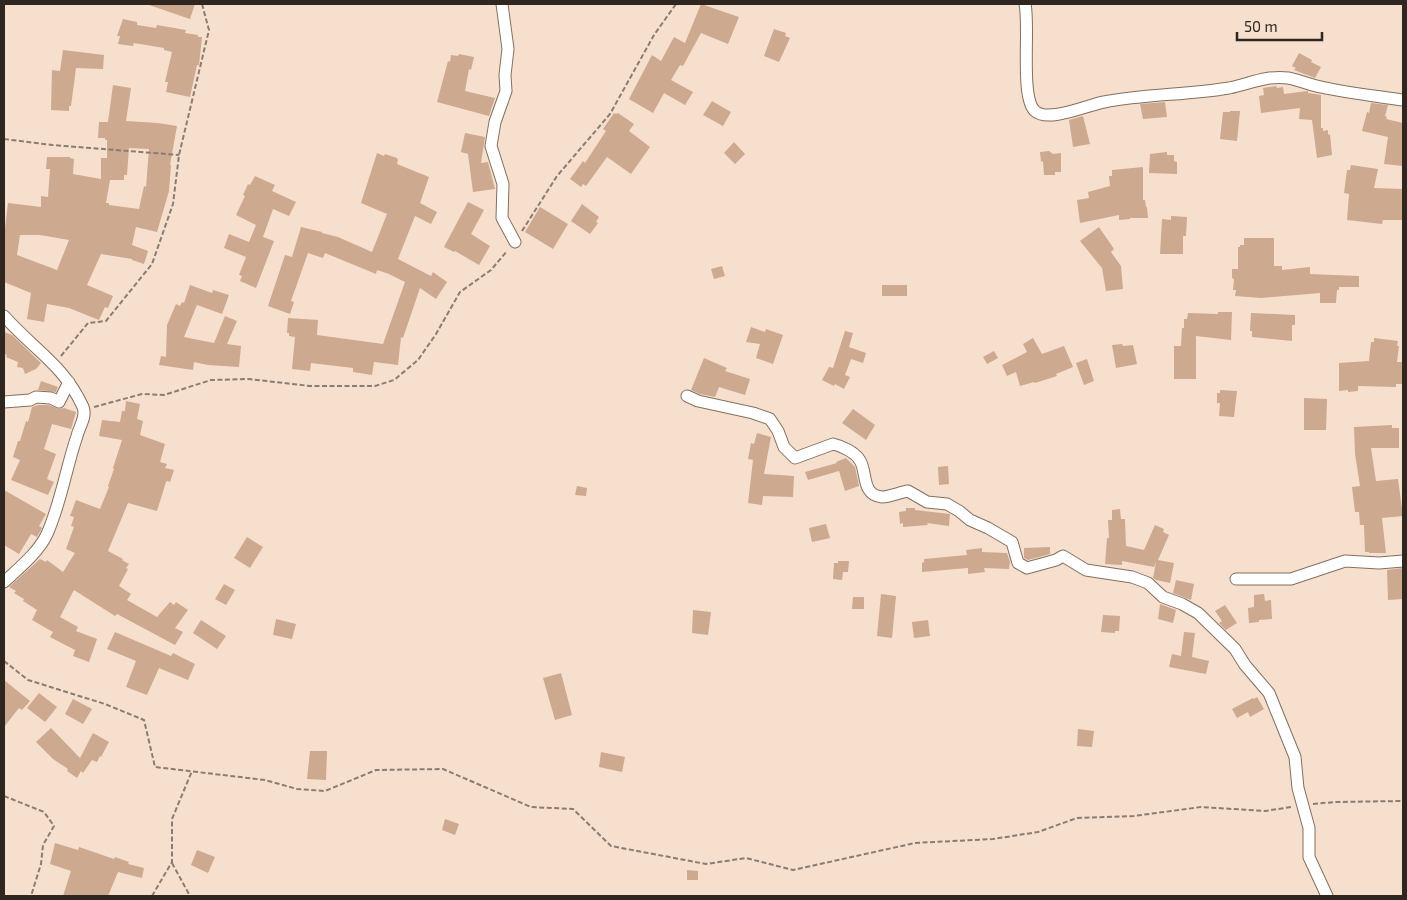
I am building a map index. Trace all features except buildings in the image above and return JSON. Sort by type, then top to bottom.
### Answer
[{"type":"street","points":[[502,4],[508,49],[505,74],[506,91],[495,122],[491,146],[503,184],[502,218],[515,242]]},
{"type":"street","points":[[1025,4],[1028,16],[1028,99],[1032,108],[1037,113],[1043,115],[1067,112],[1104,102],[1230,87],[1263,78],[1288,78],[1346,92],[1403,100]]},
{"type":"street","points":[[4,316],[55,364],[70,382],[84,410],[84,418],[77,434],[60,497],[46,536],[26,562],[4,582]]},
{"type":"street","points":[[4,402],[30,400],[36,397],[51,398],[59,402],[70,382]]},
{"type":"street","points":[[687,396],[698,401],[753,413],[770,419],[778,431],[784,447],[795,458],[833,444],[839,445],[859,460],[863,468],[864,480],[871,492],[882,497],[908,491],[927,502],[947,504],[959,510],[970,520],[1012,542],[1018,563],[1027,568],[1056,560],[1063,556],[1086,570],[1132,577],[1148,583],[1163,597],[1182,604],[1198,613],[1235,649],[1245,665],[1269,692],[1295,757],[1298,788],[1309,828],[1309,857],[1326,896]]},
{"type":"street","points":[[1236,579],[1291,579],[1345,561],[1379,563],[1403,561]]},
{"type":"path","points":[[55,364],[88,323],[106,321],[152,264],[173,204],[179,155],[210,30],[202,4]]},
{"type":"path","points":[[84,410],[142,394],[164,395],[211,380],[248,379],[310,386],[376,386],[394,380],[418,360],[436,334],[460,292],[491,270],[515,242],[558,176],[610,114],[654,34],[676,4]]},
{"type":"path","points":[[4,139],[52,145],[179,155]]},
{"type":"path","points":[[4,661],[28,680],[104,704],[144,720],[155,767],[265,780],[297,789],[325,791],[376,770],[443,769],[531,807],[573,809],[611,846],[706,864],[746,858],[793,870],[915,843],[994,839],[1038,832],[1077,818],[1134,816],[1201,807],[1265,811],[1335,802],[1403,801]]},
{"type":"path","points":[[190,896],[172,862],[172,819],[192,771]]},
{"type":"path","points":[[4,796],[44,812],[54,826],[43,845],[41,864],[31,896]]},
{"type":"path","points":[[152,896],[172,862]]}]
